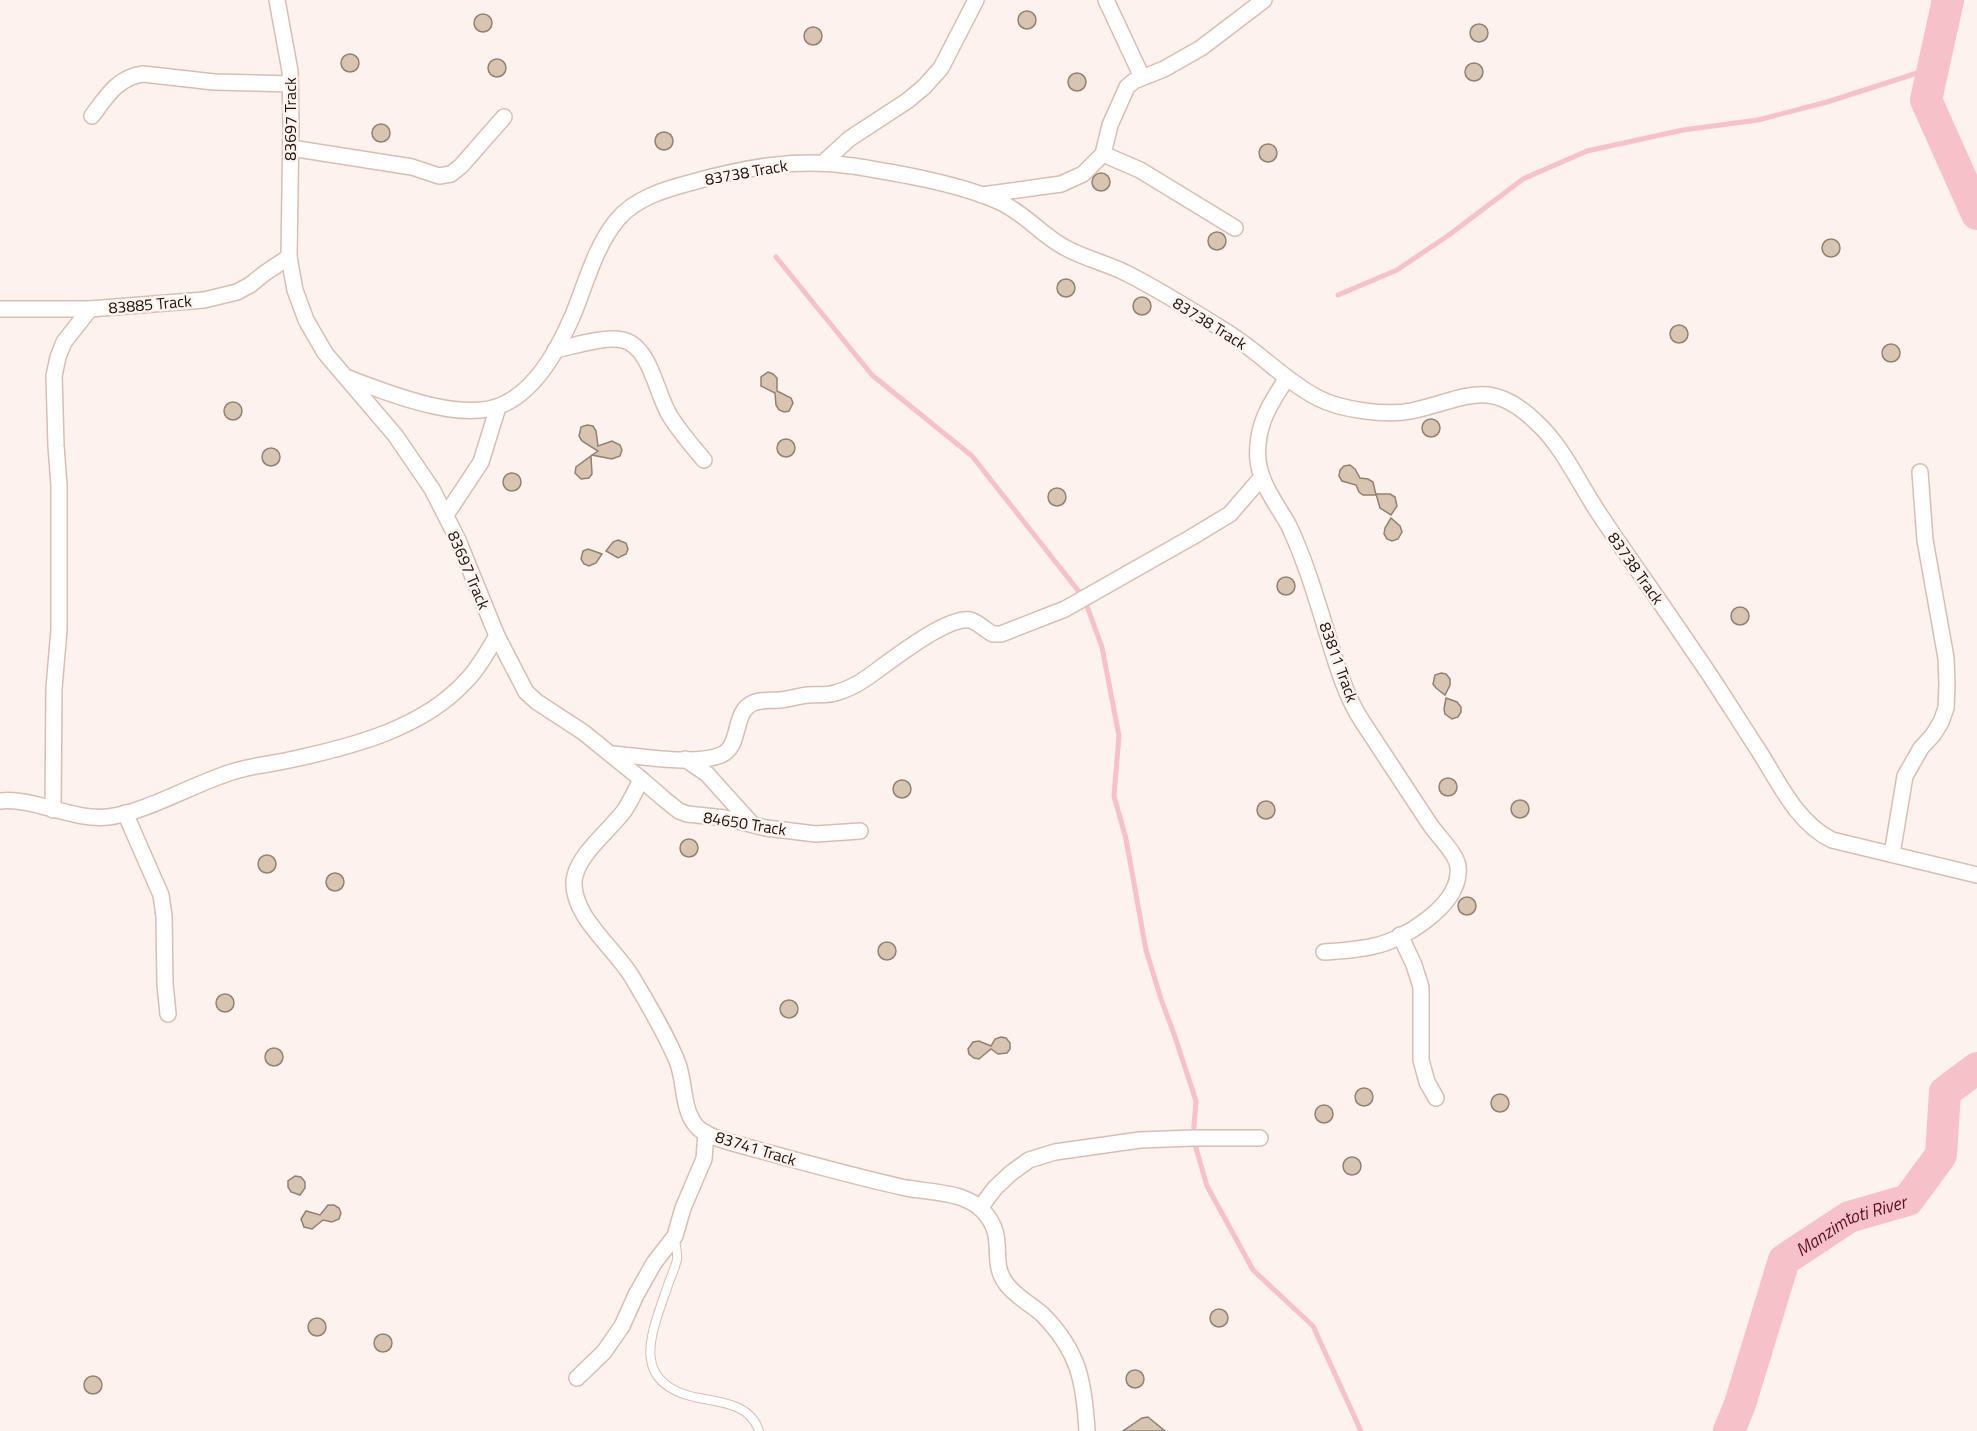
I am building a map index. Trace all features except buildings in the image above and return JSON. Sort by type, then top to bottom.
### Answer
[{"type":"street","name":"83697 Track","points":[[277,0],[287,44],[290,84],[289,257],[295,290],[306,320],[325,353],[348,378],[428,482],[446,515],[497,636]]},
{"type":"street","points":[[823,163],[849,139],[907,101],[924,87],[941,68],[976,0]]},
{"type":"street","points":[[1106,0],[1142,77]]},
{"type":"street","points":[[982,195],[1066,183],[1083,174],[1103,153],[1110,125],[1127,87],[1142,77],[1164,69],[1192,54],[1264,0]]},
{"type":"street","points":[[92,116],[115,86],[133,75],[143,74],[214,82],[290,84]]},
{"type":"street","points":[[291,148],[412,167],[444,175],[456,171],[504,117]]},
{"type":"street","points":[[1103,153],[1140,170],[1235,228]]},
{"type":"street","name":"83738 Track","points":[[348,378],[407,399],[440,407],[483,411],[508,403],[543,369],[555,350],[572,316],[600,248],[615,223],[630,208],[658,192],[737,170],[781,164],[823,163],[904,176],[982,195],[1012,209],[1065,248],[1124,272],[1236,338],[1287,378],[1319,399],[1350,408],[1382,412],[1412,411],[1479,393],[1498,396],[1520,408],[1537,422],[1562,454],[1588,497],[1694,651],[1785,793],[1804,818],[1820,834],[1832,840],[1977,875]]},
{"type":"street","name":"83885 Track","points":[[0,309],[90,309],[204,300],[237,292],[289,257]]},
{"type":"street","points":[[53,810],[54,688],[59,630],[59,484],[54,376],[64,342],[90,309]]},
{"type":"street","points":[[555,350],[611,339],[630,343],[638,349],[646,361],[669,415],[704,460]]},
{"type":"street","name":"83811 Track","points":[[1287,378],[1274,398],[1260,429],[1258,451],[1262,477],[1288,525],[1307,570],[1342,679],[1360,718],[1430,825],[1452,852],[1457,863],[1458,876],[1447,901],[1425,920],[1396,937],[1376,946],[1324,952]]},
{"type":"street","points":[[446,515],[481,462],[498,407]]},
{"type":"street","points":[[1892,854],[1905,776],[1921,748],[1941,722],[1946,708],[1946,658],[1925,540],[1920,472]]},
{"type":"street","points":[[612,754],[685,759],[721,755],[733,745],[744,711],[753,703],[808,695],[832,695],[865,679],[946,625],[957,621],[975,621],[993,634],[1001,634],[1065,609],[1230,514],[1262,477]]},
{"type":"street","points":[[0,801],[92,817],[107,817],[153,804],[211,778],[334,750],[391,731],[428,711],[457,691],[482,661],[497,636]]},
{"type":"street","points":[[497,636],[520,683],[531,697],[612,754],[641,779]]},
{"type":"street","points":[[685,759],[707,774],[752,824]]},
{"type":"street","name":"84650 Track","points":[[641,779],[664,800],[683,813],[816,834],[860,831]]},
{"type":"street","name":"83741 Track","points":[[641,779],[623,812],[596,843],[579,868],[574,883],[576,898],[596,931],[630,974],[660,1026],[678,1062],[693,1122],[706,1133],[729,1142],[907,1188],[962,1198],[981,1208]]},
{"type":"street","points":[[125,813],[161,895],[168,1014]]},
{"type":"street","points":[[1396,937],[1414,964],[1421,987],[1421,1060],[1427,1082],[1436,1098]]},
{"type":"street","points":[[577,1378],[604,1352],[622,1326],[654,1263],[675,1236],[683,1208],[704,1159],[706,1133]]},
{"type":"street","points":[[1087,1431],[1083,1389],[1074,1358],[1064,1338],[1041,1314],[1006,1284],[998,1269],[998,1239],[993,1222],[981,1208],[995,1188],[1011,1173],[1029,1160],[1055,1152],[1140,1140],[1260,1138]]},
{"type":"lane","points":[[675,1236],[677,1259],[652,1340],[650,1361],[653,1372],[666,1384],[684,1394],[739,1407],[755,1420],[759,1431]]},
{"type":"waterway","name":"Manzimtoti River","points":[[1948,0],[1926,100],[1977,214]]},
{"type":"waterway","points":[[1338,295],[1397,270],[1449,235],[1523,179],[1587,151],[1683,130],[1758,120],[1827,102],[1933,68]]},
{"type":"waterway","points":[[776,257],[872,375],[972,456],[1084,598],[1102,647],[1119,736],[1114,796],[1126,839],[1146,950],[1196,1101],[1193,1138],[1207,1186],[1253,1270],[1313,1326],[1361,1431]]},
{"type":"waterway","name":"Manzimtoti River","points":[[1729,1431],[1740,1404],[1784,1260],[1849,1217],[1908,1200],[1941,1155],[1945,1092],[1977,1068]]}]
